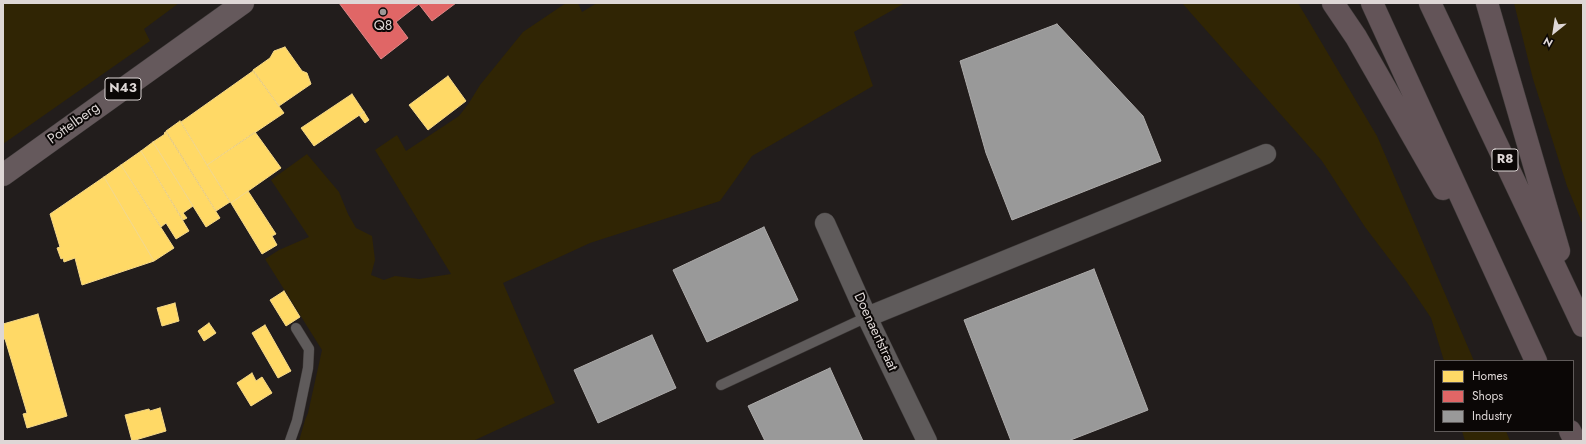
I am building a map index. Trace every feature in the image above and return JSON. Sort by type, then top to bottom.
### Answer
[{"type":"highway","points":[[1333,3],[1356,37],[1510,307]]},
{"type":"highway","points":[[1372,3],[1536,360]]},
{"type":"highway","name":"R8","points":[[1430,3],[1581,321]]},
{"type":"highway","points":[[1487,3],[1581,321]]},
{"type":"main road","name":"Pottelberg","points":[[3,175],[243,3]]},
{"type":"street","points":[[867,317],[1266,154]]},
{"type":"street","name":"Doenaertstraat","points":[[825,223],[867,317],[927,441]]},
{"type":"lane","points":[[721,385],[867,317]]},
{"type":"lane","points":[[290,441],[297,421],[308,368],[309,349],[296,328]]},
{"type":"shaded area","points":[[3,3],[179,3],[144,29],[150,41],[3,144]]},
{"type":"shaded area","points":[[566,3],[578,3],[582,12],[597,3],[905,3],[854,32],[873,86],[752,156],[720,201],[590,243],[503,283],[555,403],[473,441],[299,441],[308,413],[322,350],[265,259],[279,250],[309,237],[271,180],[307,154],[339,192],[348,214],[356,228],[372,236],[375,260],[371,275],[384,280],[395,276],[419,279],[451,274],[375,150],[397,135],[406,151],[459,116],[480,85],[523,32]]},
{"type":"shaded area","points":[[1182,3],[1298,3],[1377,136],[1474,360],[1444,360],[1431,318],[1406,281],[1365,227],[1322,161]]},
{"type":"shaded area","points":[[1514,3],[1583,3],[1583,225],[1567,186],[1533,79]]},
{"type":"shaded area","points":[[1462,432],[1506,432],[1510,441],[1465,441]]},
{"type":"building: Homes","points":[[285,47],[302,71],[307,73],[311,84],[279,106],[253,70],[270,58],[274,51]]},
{"type":"building: Homes","points":[[253,71],[284,113],[207,165],[181,122]]},
{"type":"building: Homes","points":[[448,76],[466,101],[428,130],[409,105]]},
{"type":"building: Homes","points":[[352,94],[364,112],[314,146],[301,128]]},
{"type":"building: Homes","points":[[364,112],[369,120],[365,123],[359,115]]},
{"type":"building: Homes","points":[[180,121],[230,202],[216,211],[166,131]]},
{"type":"building: Homes","points":[[166,132],[220,218],[206,227],[153,142]]},
{"type":"building: Homes","points":[[255,132],[281,168],[231,203],[207,165]]},
{"type":"building: Homes","points":[[153,142],[193,206],[183,213],[187,218],[183,220],[141,151]]},
{"type":"building: Homes","points":[[141,151],[189,231],[176,239],[166,223],[161,227],[121,165]]},
{"type":"building: Homes","points":[[121,165],[174,248],[154,261],[104,177]]},
{"type":"building: Homes","points":[[104,177],[154,261],[82,285],[75,258],[64,262],[63,258],[61,259],[57,248],[60,247],[50,214]]},
{"type":"building: Homes","points":[[248,191],[276,234],[272,236],[277,245],[262,254],[231,203]]},
{"type":"building: Homes","points":[[284,291],[300,317],[286,326],[270,300]]},
{"type":"building: Homes","points":[[175,303],[179,321],[162,326],[157,308]]},
{"type":"building: Homes","points":[[38,314],[67,416],[27,428],[23,414],[27,413],[5,339],[3,339],[3,324]]},
{"type":"building: Homes","points":[[209,323],[216,333],[204,341],[198,331]]},
{"type":"building: Homes","points":[[265,325],[291,371],[278,378],[252,333]]},
{"type":"building: Homes","points":[[252,373],[256,381],[262,377],[272,393],[251,406],[237,383]]},
{"type":"building: Homes","points":[[160,408],[166,431],[132,441],[125,415]]},
{"type":"building: Shops","points":[[339,3],[419,4],[396,22],[408,38],[381,59]]},
{"type":"building: Shops","points":[[418,3],[456,3],[432,21]]},
{"type":"building: Industry","points":[[1057,24],[1143,116],[1161,161],[1012,220],[986,153],[960,61]]},
{"type":"building: Industry","points":[[764,227],[798,300],[707,342],[673,270]]},
{"type":"building: Industry","points":[[1094,269],[1148,410],[1068,441],[1011,441],[964,320]]},
{"type":"building: Industry","points":[[652,335],[676,388],[598,423],[574,370]]},
{"type":"building: Industry","points":[[830,368],[863,441],[765,441],[748,406]]},
{"type":"place","name":"Q8","points":[[383,12]]}]
